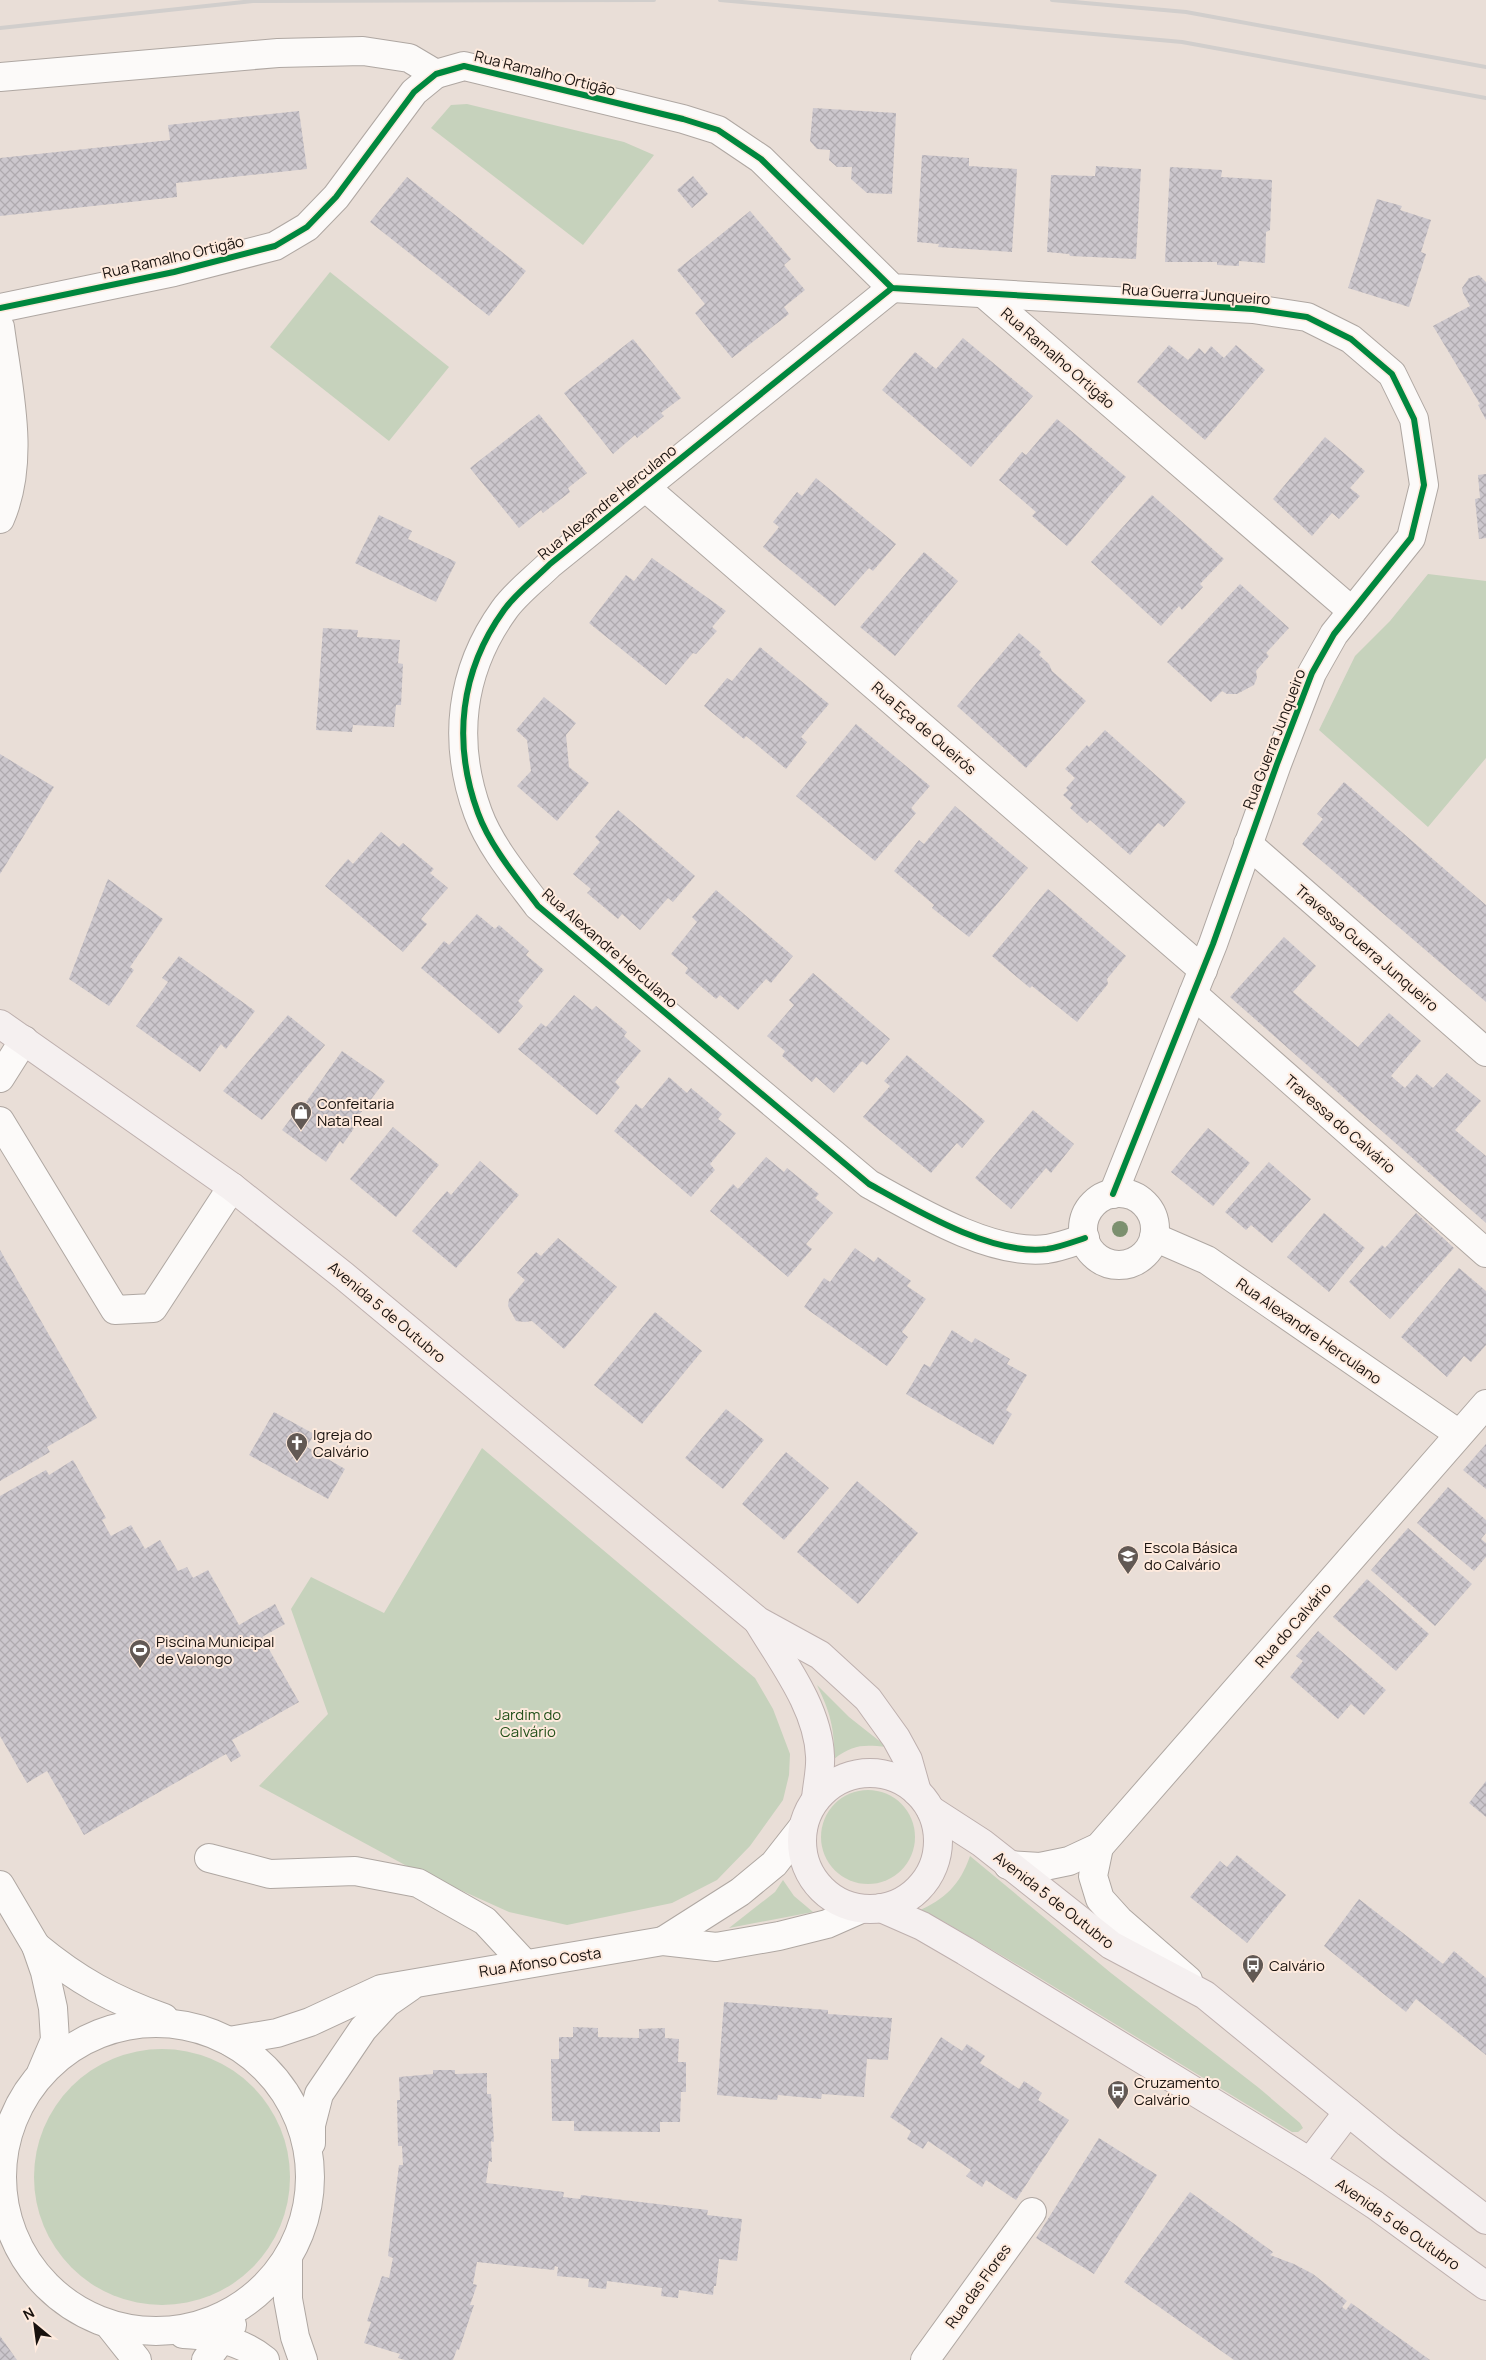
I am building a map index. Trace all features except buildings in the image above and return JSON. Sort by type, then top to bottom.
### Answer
[{"type":"main road","name":"Avenida 5 de Outubro","points":[[0,1024],[232,1187],[351,1282],[758,1621],[820,1655],[868,1699],[896,1738],[908,1760],[924,1801],[982,1843],[1111,1945],[1206,1995],[1348,2112],[1486,2220]]},
{"type":"main road","name":"Avenida 5 de Outubro","points":[[758,1621],[791,1676],[813,1721],[820,1756],[816,1799]]},
{"type":"main road","points":[[876,1773],[898,1779],[924,1801],[937,1831],[937,1854],[930,1875],[916,1892],[897,1904],[871,1908],[852,1908],[832,1898],[815,1883],[804,1863],[801,1841],[803,1828],[805,1818],[816,1799],[833,1784],[854,1775],[876,1773]]},
{"type":"main road","name":"Avenida 5 de Outubro","points":[[871,1908],[922,1926],[1310,2162],[1375,2205],[1485,2285]]},
{"type":"main road","points":[[1310,2162],[1348,2112]]},
{"type":"street","points":[[0,77],[278,53],[363,50],[409,58],[436,74]]},
{"type":"street","name":"Rua Ramalho Ortigão","points":[[0,308],[174,272],[276,246],[307,227],[336,197],[414,92],[436,74],[464,66],[675,117],[718,130],[761,158],[892,288]]},
{"type":"street","points":[[892,288],[984,294]]},
{"type":"street","name":"Rua Alexandre Herculano","points":[[892,288],[550,564],[505,609],[479,651],[466,692],[462,751],[478,814],[504,861],[538,906],[869,1184],[928,1217],[1002,1246],[1047,1249],[1085,1238]]},
{"type":"street","name":"Rua Ramalho Ortigão","points":[[984,294],[1352,611]]},
{"type":"street","name":"Rua Guerra Junqueiro","points":[[984,294],[1253,309],[1308,317],[1351,338],[1392,374],[1414,420],[1424,485],[1411,538],[1334,634],[1312,673],[1203,970],[1113,1194]]},
{"type":"street","points":[[0,327],[14,439],[11,478],[0,517]]},
{"type":"street","name":"Rua Eça de Queirós","points":[[645,487],[1203,970]]},
{"type":"street","name":"Travessa Guerra Junqueiro","points":[[1248,844],[1486,1052]]},
{"type":"street","name":"Travessa do Calvário","points":[[1193,994],[1486,1253]]},
{"type":"street","points":[[0,1078],[24,1040]]},
{"type":"street","points":[[0,1121],[115,1310],[153,1308],[232,1187]]},
{"type":"street","points":[[1113,1194],[1136,1197],[1145,1204],[1152,1214],[1155,1226],[1150,1249],[1131,1263],[1119,1265],[1108,1263],[1098,1258],[1090,1249],[1085,1238],[1085,1221],[1093,1206],[1102,1198],[1113,1194]]},
{"type":"street","name":"Rua Alexandre Herculano","points":[[1154,1237],[1207,1260],[1459,1434]]},
{"type":"street","name":"Rua do Calvário","points":[[1008,1865],[1040,1867],[1069,1861],[1099,1847],[1486,1404]]},
{"type":"street","name":"Rua Afonso Costa","points":[[663,1941],[740,1892],[774,1864],[803,1828]]},
{"type":"street","name":"Rua do Calvário","points":[[1099,1847],[1092,1876],[1100,1899],[1124,1924],[1206,1995]]},
{"type":"street","points":[[209,1858],[270,1874],[355,1871],[418,1883],[486,1921],[525,1964]]},
{"type":"street","points":[[0,1885],[36,1946],[45,1972],[53,2008],[55,2040],[41,2073],[7,2123],[1,2167],[3,2214],[28,2265],[64,2302],[110,2326],[208,2335],[214,2349]]},
{"type":"street","name":"Rua Afonso Costa","points":[[229,2040],[277,2033],[310,2022],[381,1989],[663,1941],[716,1947],[770,1938],[827,1924],[871,1908]]},
{"type":"street","points":[[36,1946],[89,1986],[136,2009],[229,2040],[269,2071],[297,2113],[310,2162]]},
{"type":"street","name":"Rua Afonso Costa","points":[[288,2258],[307,2212],[311,2125],[319,2094],[363,2029],[387,2003],[418,1982]]},
{"type":"street","points":[[41,2073],[82,2041],[132,2024],[182,2024]]},
{"type":"street","name":"Rua das Flores","points":[[925,2360],[1032,2212]]},
{"type":"street","points":[[214,2349],[255,2296],[288,2258]]},
{"type":"street","points":[[288,2258],[288,2299],[295,2337],[303,2360]]},
{"type":"street","points":[[162,2332],[211,2322],[255,2296]]},
{"type":"street","points":[[110,2326],[137,2360]]},
{"type":"street","points":[[214,2349],[233,2342],[265,2360]]},
{"type":"green space","points":[[467,104],[624,142],[654,155],[583,245],[431,128],[451,105]]},
{"type":"green space","points":[[330,272],[449,367],[389,441],[270,347]]},
{"type":"green space","points":[[1428,574],[1486,581],[1486,758],[1428,827],[1319,730],[1355,656],[1390,621]]},
{"type":"green space","name":"Jardim do Calvário","points":[[482,1448],[755,1678],[773,1709],[790,1754],[789,1775],[783,1800],[750,1846],[717,1880],[672,1903],[567,1925],[509,1912],[405,1865],[259,1786],[328,1714],[291,1609],[311,1577],[384,1613]]},
{"type":"green space","points":[[817,1685],[849,1717],[887,1747],[853,1748],[834,1759],[834,1739],[831,1721]]},
{"type":"green space","points":[[868,1790],[886,1793],[901,1804],[912,1819],[915,1837],[912,1855],[901,1870],[886,1881],[868,1884],[850,1881],[835,1870],[824,1855],[821,1837],[824,1819],[835,1804],[850,1793]]},
{"type":"green space","points":[[970,1856],[1111,1973],[1259,2088],[1300,2123],[1303,2128],[1298,2132],[1292,2132],[1025,1969],[943,1921],[918,1911],[944,1896],[950,1890],[961,1875]]},
{"type":"green space","points":[[783,1880],[794,1896],[813,1912],[729,1928],[775,1892]]},
{"type":"green space","points":[[162,2049],[187,2051],[211,2059],[233,2071],[253,2086],[268,2106],[280,2128],[288,2152],[290,2177],[288,2202],[280,2226],[268,2248],[253,2268],[233,2283],[211,2295],[187,2303],[162,2305],[137,2303],[113,2295],[91,2283],[71,2268],[56,2248],[44,2226],[36,2202],[34,2177],[36,2152],[44,2128],[56,2106],[71,2086],[91,2071],[113,2059],[137,2051]]},
{"type":"railway","points":[[0,28],[253,1],[654,0]]},
{"type":"railway","points":[[720,0],[1182,42],[1486,98]]},
{"type":"railway","points":[[1052,0],[1186,12],[1486,67]]},
{"type":"cycle path","points":[[0,308],[174,272],[275,246],[307,227],[336,197],[414,92],[436,74],[464,66],[683,119],[718,130],[761,159],[892,288],[1253,309],[1307,317],[1351,339],[1392,374],[1414,419],[1424,485],[1411,538],[1334,634],[1312,673],[1277,764],[1213,944],[1113,1194]]},
{"type":"cycle path","points":[[892,288],[550,564],[509,604],[489,633],[478,657],[470,682],[463,734],[470,786],[478,813],[489,838],[538,906],[869,1184],[955,1229],[1003,1245],[1025,1249],[1047,1249],[1085,1238]]},
{"type":"place","name":"Confeitaria Nata Real","points":[[301,1131]]},
{"type":"place","name":"Igreja do Calvário","points":[[297,1462]]},
{"type":"place","name":"Escola Básica do Calvário","points":[[1128,1575]]},
{"type":"place","name":"Piscina Municipal de Valongo","points":[[140,1669]]},
{"type":"place","name":"Calvário","points":[[1253,1984]]},
{"type":"place","name":"Cruzamento Calvário","points":[[1118,2110]]}]
